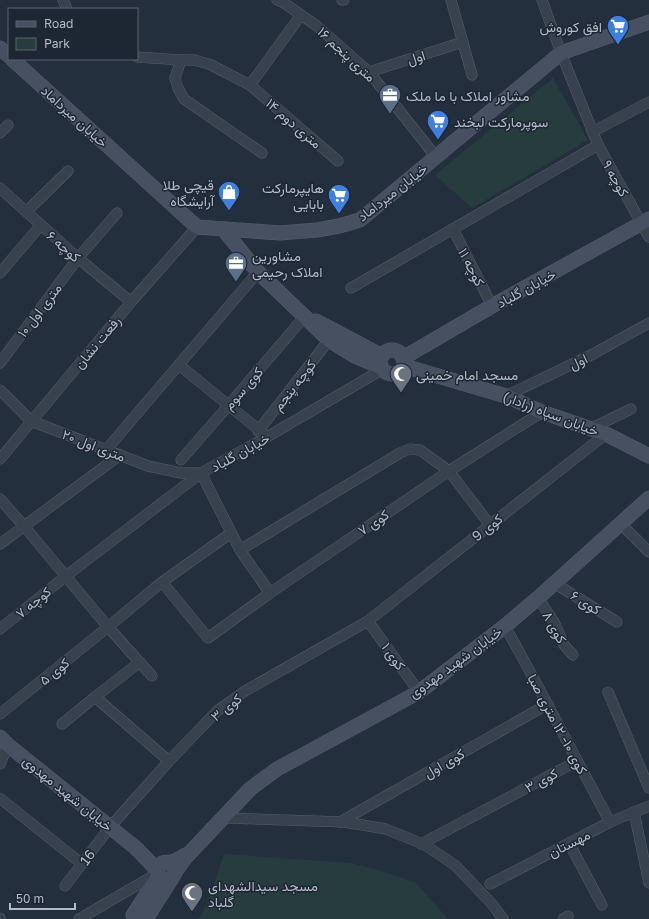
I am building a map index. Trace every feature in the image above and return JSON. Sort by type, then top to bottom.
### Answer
[{"type":"street","name":"۱۶ متری پنجم","points":[[277,0],[284,3],[317,26],[369,72],[436,157]]},
{"type":"street","points":[[451,0],[472,75]]},
{"type":"street","name":"کوچه ۹","points":[[542,0],[561,53],[598,145],[645,221]]},
{"type":"street","points":[[250,84],[301,15]]},
{"type":"street","name":"خیابان میرداماد","points":[[13,60],[198,227],[280,233],[317,230],[360,220],[561,53],[649,22]]},
{"type":"street","name":"اول","points":[[369,72],[463,42]]},
{"type":"street","points":[[0,48],[8,55]]},
{"type":"street","name":"۱۴ متری دوم","points":[[138,57],[194,60],[209,64],[250,84],[338,161]]},
{"type":"street","points":[[180,60],[175,78],[184,99],[262,153]]},
{"type":"street","points":[[592,132],[649,102]]},
{"type":"street","points":[[0,133],[8,125]]},
{"type":"street","points":[[351,288],[598,145]]},
{"type":"street","points":[[27,211],[68,171]]},
{"type":"street","name":"کوچه ۶","points":[[0,188],[27,211],[41,226],[131,302]]},
{"type":"street","name":"۱۰ متری اول","points":[[0,363],[78,258],[117,213]]},
{"type":"street","points":[[645,221],[649,237]]},
{"type":"street","name":"خیابان گلباد","points":[[404,362],[492,306],[645,221]]},
{"type":"street","points":[[0,273],[41,226]]},
{"type":"street","name":"رفعت نشان","points":[[0,459],[131,302],[198,227]]},
{"type":"street","points":[[223,229],[258,272],[329,340],[355,356],[382,364]]},
{"type":"street","name":"کوچه ۱۱","points":[[453,229],[492,306]]},
{"type":"street","points":[[106,450],[258,272]]},
{"type":"street","points":[[305,316],[334,330],[382,364],[386,373],[396,374],[401,371],[404,362],[401,354],[391,350],[386,352],[382,364]]},
{"type":"street","name":"کوی سوم","points":[[181,460],[305,316]]},
{"type":"street","name":"اول","points":[[506,396],[593,354],[649,323]]},
{"type":"street","name":"کوچه پنجم","points":[[263,434],[329,340]]},
{"type":"street","name":"خیابان سپاه (رادار)","points":[[404,362],[506,396],[542,412],[606,434],[649,456]]},
{"type":"street","name":"خیابان گلباد","points":[[66,576],[201,474],[263,434],[382,364]]},
{"type":"street","points":[[179,365],[263,434]]},
{"type":"street","name":"۲۰ متری اول","points":[[0,390],[31,422],[148,466],[181,473],[201,474]]},
{"type":"street","points":[[590,429],[631,409]]},
{"type":"street","name":"کوی ۷","points":[[162,582],[208,638],[270,593],[449,471],[542,412]]},
{"type":"street","name":"کوی 9","points":[[368,621],[606,434]]},
{"type":"street","points":[[240,550],[394,457],[410,449],[420,450],[449,471],[490,525]]},
{"type":"street","points":[[0,544],[120,455]]},
{"type":"street","points":[[201,474],[240,550],[270,593]]},
{"type":"street","name":"خیابان شهید مهدوی","points":[[3,744],[165,870],[192,851],[250,789],[277,769],[419,692],[505,626],[649,498]]},
{"type":"street","points":[[0,499],[108,627],[152,676]]},
{"type":"street","points":[[621,524],[649,552]]},
{"type":"street","name":"کوی ۵","points":[[0,714],[162,582],[231,533]]},
{"type":"street","name":"کوچه ۷","points":[[0,629],[66,576]]},
{"type":"street","name":"کوی ۶","points":[[554,583],[617,622]]},
{"type":"street","name":"کوی ۸","points":[[538,598],[554,622],[564,645],[574,655]]},
{"type":"street","name":"کوی ۱","points":[[368,621],[419,692]]},
{"type":"street","name":"کوی ۳","points":[[110,827],[169,761],[217,711],[245,691],[368,621]]},
{"type":"street","name":"کوی ۱۰- ۱۲ متری صبا","points":[[505,626],[610,822]]},
{"type":"street","points":[[62,724],[95,696],[140,662]]},
{"type":"street","points":[[608,692],[649,788]]},
{"type":"street","points":[[95,696],[169,761]]},
{"type":"street","name":"کوی اول","points":[[340,822],[548,704]]},
{"type":"street","points":[[0,764],[3,744]]},
{"type":"street","name":"کوی ۳","points":[[421,844],[577,761]]},
{"type":"street","points":[[1,799],[82,864]]},
{"type":"street","name":"مهستان","points":[[490,884],[610,822],[649,806]]},
{"type":"street","points":[[634,812],[649,883]]},
{"type":"street","points":[[224,818],[340,822],[386,829],[425,845],[456,866],[492,904],[503,919]]},
{"type":"street","name":"16","points":[[65,886],[110,827]]},
{"type":"street","points":[[569,843],[602,905]]},
{"type":"street","points":[[138,918],[165,870]]},
{"type":"street","points":[[80,919],[165,870]]},
{"type":"green space","points":[[553,78],[588,140],[472,208],[435,175]]},
{"type":"green space","points":[[224,854],[351,863],[378,870],[416,883],[448,919],[199,919],[208,902]]},
{"type":"place","name":"افق کوروش","points":[[618,46]]},
{"type":"place","name":"مشاور املاک با ما ملک","points":[[390,114]]},
{"type":"place","name":"سوپرمارکت لبخند","points":[[438,140]]},
{"type":"place","name":"قیچی طلا آرایشگاه","points":[[229,212]]},
{"type":"place","name":"هایپرمارکت بابایی","points":[[339,214]]},
{"type":"place","name":"مشاورین املاک رحیمی","points":[[236,282]]},
{"type":"place","name":"مسجد امام خمینی","points":[[401,394]]},
{"type":"place","name":"مسجد سیدالشهدای گلباد","points":[[192,912]]}]
